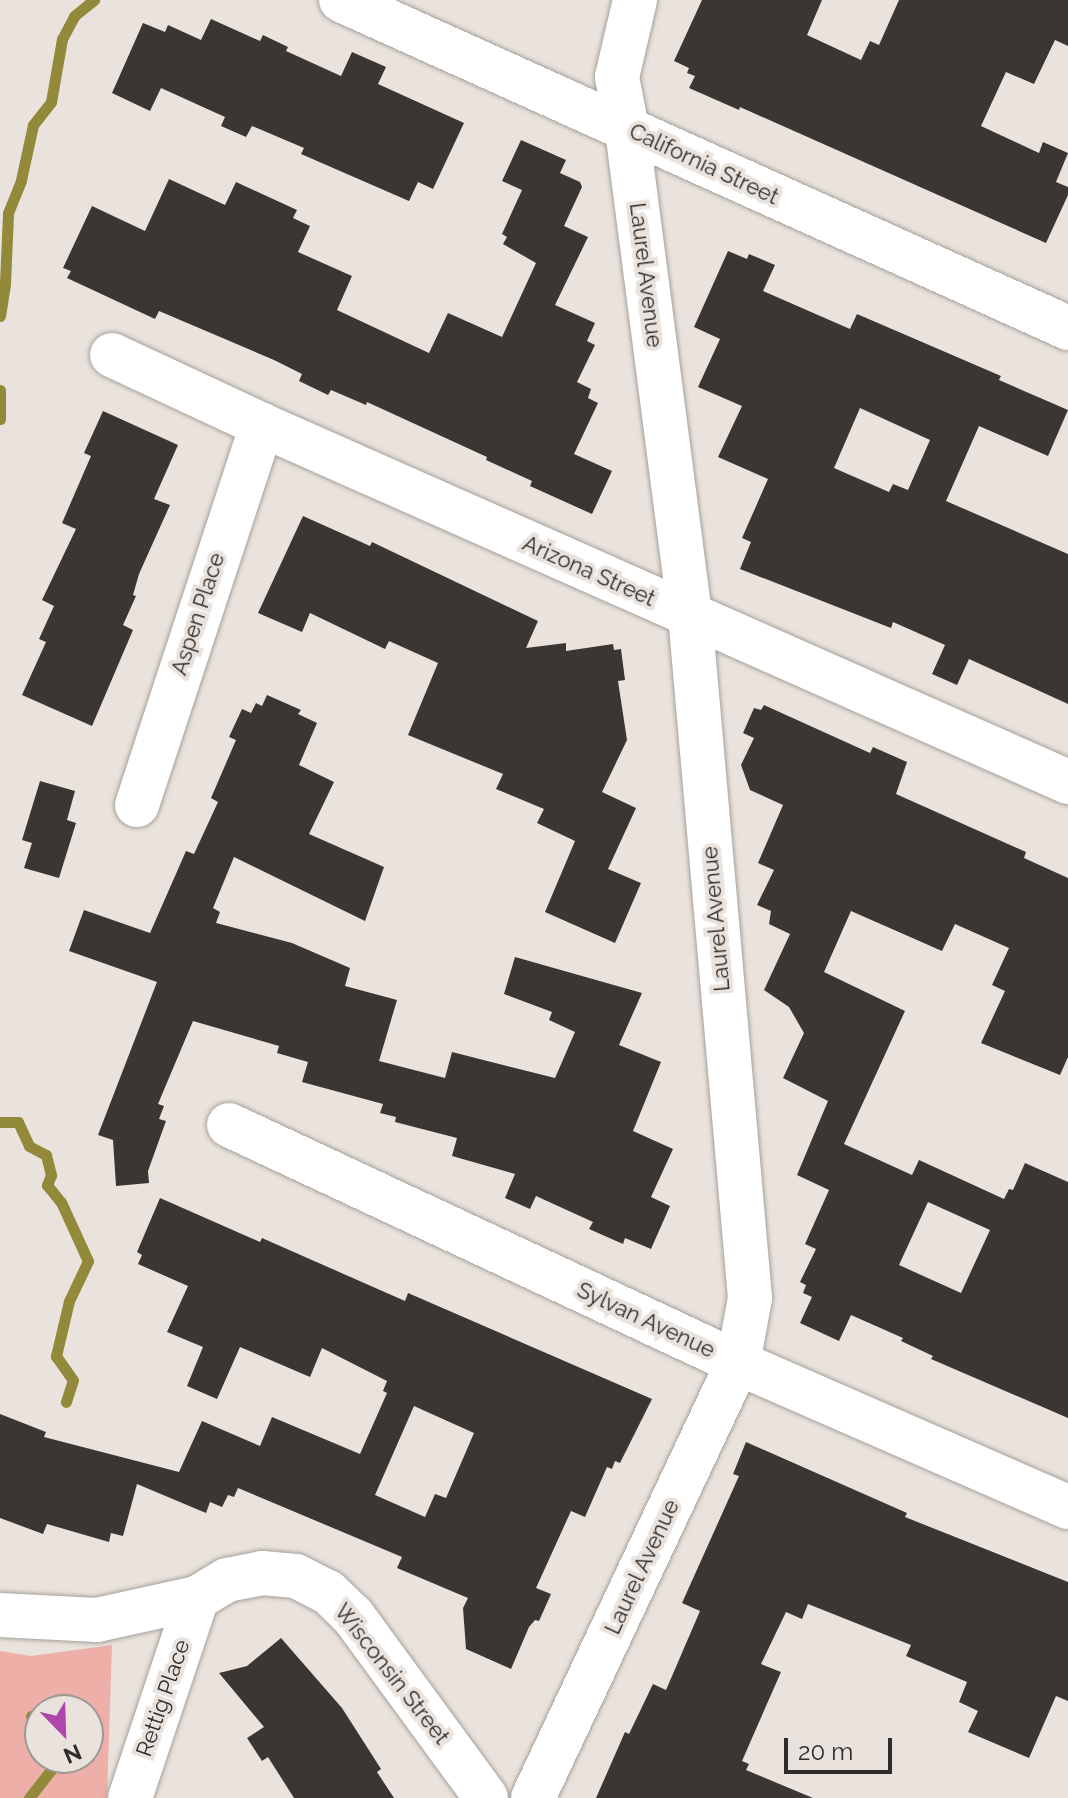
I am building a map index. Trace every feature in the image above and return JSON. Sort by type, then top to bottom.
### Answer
[{"type":"street","name":"California Street","points":[[341,0],[1068,328]]},
{"type":"street","name":"Laurel Avenue","points":[[533,1798],[738,1363],[750,1298],[690,615],[627,129],[617,77],[635,0]]},
{"type":"street","name":"Arizona Street","points":[[112,355],[262,425],[1068,782]]},
{"type":"street","name":"Aspen Place","points":[[137,805],[262,425]]},
{"type":"street","name":"Sylvan Avenue","points":[[229,1125],[738,1363],[1068,1507]]},
{"type":"street","name":"Wisconsin Street","points":[[0,1615],[97,1620],[197,1598],[227,1580],[262,1573],[296,1576],[328,1592],[353,1616],[486,1798]]},
{"type":"street","name":"Rettig Place","points":[[130,1798],[197,1598]]},
{"type":"shaded area","points":[[112,1645],[107,1798],[0,1798],[0,1651],[31,1656]]},
{"type":"building","points":[[702,0],[822,0],[807,35],[861,60],[870,41],[879,45],[899,0],[1068,0],[1068,46],[1055,40],[1034,84],[1006,72],[981,126],[1039,153],[1043,142],[1068,153],[1056,182],[1068,187],[1068,195],[1046,243],[740,107],[739,110],[689,88],[695,76],[687,73],[689,68],[674,61]]},
{"type":"building","points":[[211,19],[260,41],[263,35],[288,47],[286,51],[341,76],[352,52],[386,67],[378,84],[464,123],[433,189],[418,182],[409,201],[301,154],[304,148],[252,126],[246,137],[221,126],[225,117],[161,88],[150,111],[112,93],[143,23],[165,32],[168,25],[201,40]]},
{"type":"building","points":[[521,140],[566,160],[560,173],[580,182],[582,187],[564,226],[588,237],[555,305],[595,323],[587,341],[595,345],[577,382],[591,389],[588,398],[598,403],[574,454],[612,471],[592,514],[530,486],[532,481],[486,460],[487,457],[367,402],[366,405],[331,390],[328,395],[299,381],[302,374],[274,360],[159,311],[155,319],[67,278],[71,271],[63,268],[92,206],[145,231],[169,179],[225,205],[236,182],[297,210],[293,218],[310,226],[298,252],[352,276],[337,310],[429,353],[448,313],[502,337],[536,263],[503,244],[507,237],[502,234],[522,190],[502,181]]},
{"type":"building","points":[[728,251],[747,259],[749,254],[775,265],[763,291],[850,329],[857,314],[1001,376],[999,380],[1068,410],[1048,456],[979,426],[946,501],[1068,554],[1068,704],[969,659],[957,685],[932,674],[945,645],[893,622],[891,628],[740,569],[751,542],[742,538],[768,479],[718,457],[742,406],[698,387],[720,339],[694,327]],"holes":[[[860,408],[930,440],[908,490],[893,484],[889,492],[834,468]]]},
{"type":"building","points":[[103,411],[178,445],[154,499],[170,505],[139,574],[133,595],[136,596],[123,625],[133,630],[92,726],[22,695],[46,642],[39,639],[54,606],[42,600],[76,529],[62,523],[91,456],[84,453]]},
{"type":"building","points":[[303,516],[370,546],[372,542],[538,621],[526,648],[566,643],[566,651],[613,644],[614,650],[621,649],[625,680],[618,681],[627,740],[602,792],[636,808],[608,869],[641,883],[615,943],[545,912],[575,841],[537,823],[544,809],[496,789],[503,774],[408,735],[438,663],[389,641],[385,649],[310,613],[302,632],[258,613]]},
{"type":"building","points":[[267,695],[301,710],[298,714],[317,723],[299,765],[334,782],[309,834],[384,867],[365,921],[234,857],[213,908],[220,912],[216,923],[292,943],[350,968],[345,986],[397,1000],[379,1061],[445,1078],[452,1052],[555,1078],[575,1032],[549,1020],[552,1012],[504,994],[515,957],[642,993],[619,1045],[661,1062],[633,1131],[673,1149],[651,1197],[670,1206],[651,1249],[625,1238],[623,1244],[589,1229],[593,1222],[536,1196],[530,1209],[505,1198],[515,1174],[452,1156],[457,1138],[395,1122],[396,1117],[380,1113],[383,1104],[302,1082],[308,1062],[277,1053],[279,1046],[193,1021],[158,1104],[164,1106],[159,1119],[166,1121],[148,1171],[149,1183],[116,1186],[113,1140],[98,1135],[157,982],[69,951],[84,910],[150,933],[186,851],[194,854],[218,802],[211,798],[236,740],[229,737],[242,709],[251,713],[256,703],[262,706]]},
{"type":"building","points":[[764,705],[870,753],[873,747],[907,762],[896,794],[1026,852],[1024,858],[1068,878],[1068,1057],[1060,1075],[981,1043],[1005,991],[992,985],[1009,948],[955,924],[942,951],[851,911],[824,972],[905,1011],[844,1144],[912,1175],[919,1160],[1004,1199],[1009,1189],[1013,1190],[1025,1163],[1068,1182],[1068,1418],[931,1359],[933,1356],[901,1341],[903,1338],[851,1315],[839,1341],[800,1323],[812,1297],[803,1293],[806,1285],[800,1282],[816,1249],[805,1244],[829,1190],[797,1175],[828,1101],[783,1078],[804,1033],[789,1007],[764,990],[790,934],[769,924],[771,911],[757,905],[774,870],[758,863],[783,805],[750,790],[741,765],[754,738],[743,733],[754,708],[761,710]],"holes":[[[928,1202],[990,1230],[961,1293],[899,1265]]]},
{"type":"building","points":[[40,781],[75,791],[67,820],[76,823],[59,878],[24,868],[32,843],[22,840]]},
{"type":"building","points":[[160,1198],[260,1242],[262,1238],[405,1301],[408,1293],[652,1399],[620,1463],[615,1461],[612,1469],[607,1467],[585,1517],[571,1511],[536,1588],[551,1594],[539,1621],[535,1620],[529,1627],[511,1669],[466,1649],[463,1608],[468,1598],[397,1568],[402,1557],[238,1488],[234,1497],[228,1495],[222,1507],[210,1502],[206,1513],[137,1484],[123,1536],[111,1533],[109,1542],[47,1524],[43,1534],[0,1518],[0,1414],[46,1432],[44,1437],[179,1472],[202,1421],[260,1446],[272,1417],[360,1454],[387,1393],[383,1391],[387,1381],[322,1348],[310,1377],[240,1347],[217,1399],[187,1386],[203,1347],[167,1332],[188,1286],[138,1264],[142,1255],[137,1252]],"holes":[[[414,1406],[474,1433],[446,1498],[435,1494],[425,1517],[375,1495]]]},
{"type":"building","points":[[746,1442],[907,1513],[905,1517],[1068,1582],[1068,1701],[1056,1696],[1029,1758],[968,1732],[978,1711],[959,1702],[967,1682],[906,1656],[911,1645],[808,1604],[802,1619],[786,1612],[761,1664],[781,1672],[742,1761],[749,1764],[746,1770],[813,1798],[596,1798],[625,1732],[629,1734],[653,1684],[666,1690],[700,1611],[682,1603],[739,1476],[733,1474]]},
{"type":"building","points":[[281,1638],[342,1708],[381,1769],[377,1772],[394,1798],[294,1798],[268,1757],[262,1761],[247,1738],[264,1727],[219,1673],[247,1666]]},
{"type":"waterway","points":[[0,316],[5,283],[8,213],[21,180],[33,125],[51,102],[62,39],[74,16],[94,0]]},
{"type":"waterway","points":[[0,390],[0,419]]},
{"type":"waterway","points":[[0,1122],[18,1122],[29,1146],[46,1155],[51,1175],[47,1185],[61,1202],[88,1261],[69,1301],[56,1356],[73,1380],[66,1402]]},
{"type":"waterway","points":[[29,1798],[48,1774]]}]
